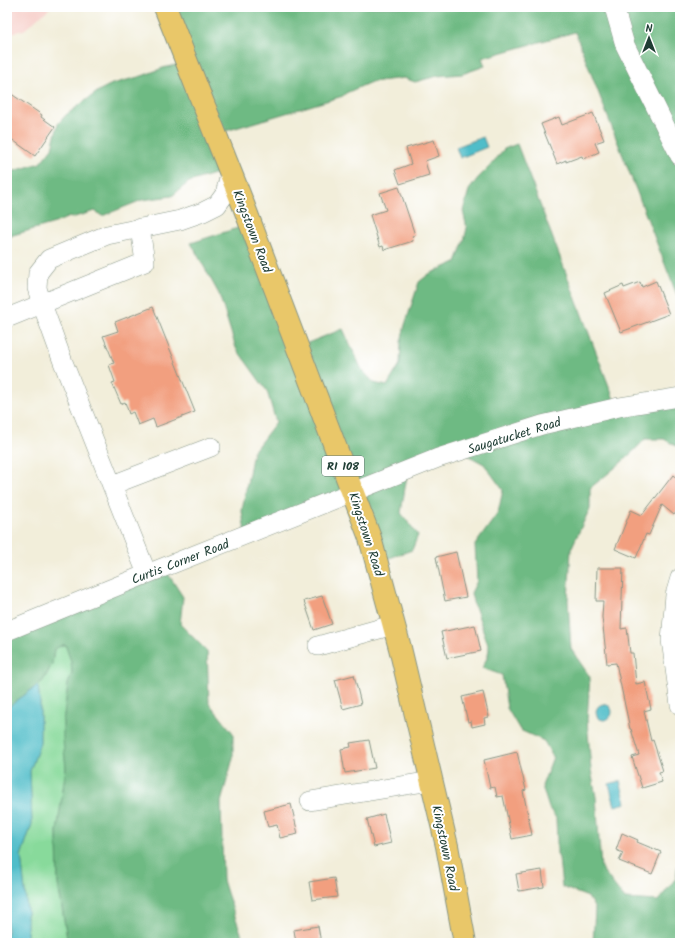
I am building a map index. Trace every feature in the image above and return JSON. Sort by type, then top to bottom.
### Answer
[{"type":"main road","name":"Kingstown Road","points":[[165,7],[354,493],[370,538],[432,781],[447,846],[465,943]]},
{"type":"street","points":[[614,7],[625,45],[680,156]]},
{"type":"street","points":[[147,574],[42,304],[37,288],[38,273],[50,259],[107,235],[180,220],[217,205],[225,194],[230,174]]},
{"type":"street","points":[[7,318],[145,262],[140,228]]},
{"type":"street","name":"Saugatucket Road","points":[[354,493],[438,458],[542,425],[619,407],[680,397]]},
{"type":"street","points":[[112,485],[211,446]]},
{"type":"street","name":"Curtis Corner Road","points":[[7,631],[147,574],[354,493]]},
{"type":"street","points":[[680,578],[675,595],[671,640],[680,705]]},
{"type":"street","points":[[318,646],[393,625]]},
{"type":"street","points":[[310,801],[432,781]]},
{"type":"shaded area","points":[[7,7],[51,7],[24,30],[7,34]]},
{"type":"green space","points":[[168,7],[680,7],[680,303],[575,32],[482,58],[485,66],[462,74],[437,76],[415,82],[404,78],[371,82],[346,93],[343,96],[219,133],[229,169],[189,182],[172,196],[142,200],[102,216],[95,211],[71,218],[69,217],[55,223],[13,235],[7,239],[7,171],[11,172],[40,163],[52,148],[58,124],[66,115],[100,90],[112,84],[187,62]]},
{"type":"green space","points":[[517,144],[615,402],[680,390],[680,446],[676,446],[664,439],[645,439],[612,471],[590,488],[590,508],[571,549],[568,600],[571,649],[590,677],[587,719],[591,770],[596,797],[601,868],[625,899],[658,901],[676,878],[680,847],[680,943],[593,943],[595,909],[588,897],[562,887],[559,858],[557,854],[556,818],[549,808],[542,786],[553,757],[544,741],[520,730],[507,708],[502,675],[482,668],[488,656],[489,648],[471,593],[477,581],[475,545],[498,513],[503,490],[484,464],[458,450],[408,469],[401,513],[418,535],[412,550],[381,561],[356,497],[245,531],[242,511],[253,452],[276,422],[267,391],[236,348],[219,294],[191,243],[250,224],[300,346],[343,329],[362,370],[374,383],[387,386],[400,364],[401,342],[419,282],[429,274],[456,262],[467,228],[463,211],[469,190],[504,149]]},
{"type":"green space","points":[[165,569],[183,597],[180,624],[207,651],[209,703],[233,733],[233,758],[221,802],[223,880],[242,936],[241,943],[68,943],[58,884],[57,832],[66,768],[63,723],[68,684],[72,673],[71,661],[65,644],[54,649],[52,664],[43,681],[7,708],[7,628]]},
{"type":"green space","points":[[65,644],[71,661],[72,673],[68,684],[63,723],[66,768],[57,832],[58,884],[68,943],[27,943],[27,909],[21,856],[32,824],[30,771],[40,743],[40,703],[38,685],[45,678],[49,669],[54,649]]},
{"type":"water","points":[[483,137],[487,147],[460,158],[456,147]]},
{"type":"water","points":[[38,685],[40,703],[40,743],[30,771],[32,824],[21,856],[27,909],[27,943],[7,943],[7,708]]},
{"type":"water","points":[[601,704],[607,704],[612,709],[610,718],[607,720],[601,720],[596,715],[596,709]]},
{"type":"water","points":[[620,781],[626,803],[615,806],[609,784]]},
{"type":"building","points":[[7,91],[42,115],[41,117],[55,127],[35,156],[7,136]]},
{"type":"building","points":[[593,113],[604,140],[595,143],[599,152],[583,159],[582,156],[557,164],[541,124],[559,117],[562,125]]},
{"type":"building","points":[[434,140],[439,156],[425,161],[429,175],[400,184],[395,170],[411,164],[406,148]]},
{"type":"building","points":[[399,187],[415,235],[412,236],[413,241],[384,250],[383,246],[380,247],[370,215],[386,210],[380,193]]},
{"type":"building","points":[[656,281],[669,314],[621,332],[605,293],[623,285],[624,288],[640,282],[642,287]]},
{"type":"building","points":[[153,307],[195,412],[156,427],[153,419],[138,425],[133,412],[129,414],[125,402],[121,404],[112,383],[115,382],[109,365],[114,363],[103,336],[118,331],[115,322]]},
{"type":"building","points":[[673,475],[680,481],[680,507],[674,515],[662,505],[649,535],[646,534],[636,558],[615,549],[631,510],[642,515]]},
{"type":"building","points":[[456,552],[466,597],[445,601],[436,557]]},
{"type":"building","points":[[597,568],[623,568],[621,629],[627,628],[630,653],[633,653],[636,684],[645,682],[651,709],[644,711],[651,741],[653,740],[663,771],[659,772],[662,782],[642,788],[632,757],[639,755],[630,729],[616,663],[607,664],[602,617],[603,601],[596,601]]},
{"type":"building","points":[[322,596],[332,624],[314,630],[304,601]]},
{"type":"building","points":[[475,625],[481,651],[447,658],[441,632]]},
{"type":"building","points":[[354,675],[361,704],[343,709],[335,680]]},
{"type":"building","points":[[483,692],[489,717],[484,718],[485,724],[472,727],[471,721],[468,722],[462,697]]},
{"type":"building","points":[[369,740],[375,768],[345,773],[341,749],[351,747],[350,743]]},
{"type":"building","points":[[517,752],[526,790],[523,791],[532,835],[512,839],[503,796],[497,797],[495,787],[490,788],[484,760]]},
{"type":"building","points":[[291,804],[298,834],[280,838],[277,825],[268,827],[264,811]]},
{"type":"building","points":[[384,814],[391,843],[374,847],[367,819]]},
{"type":"building","points":[[622,833],[638,840],[637,842],[661,852],[652,874],[619,861],[623,853],[616,850]]},
{"type":"building","points":[[542,870],[544,887],[519,891],[516,874]]},
{"type":"building","points":[[334,878],[337,897],[312,900],[309,882]]},
{"type":"building","points":[[318,926],[321,943],[296,943],[294,930]]}]
